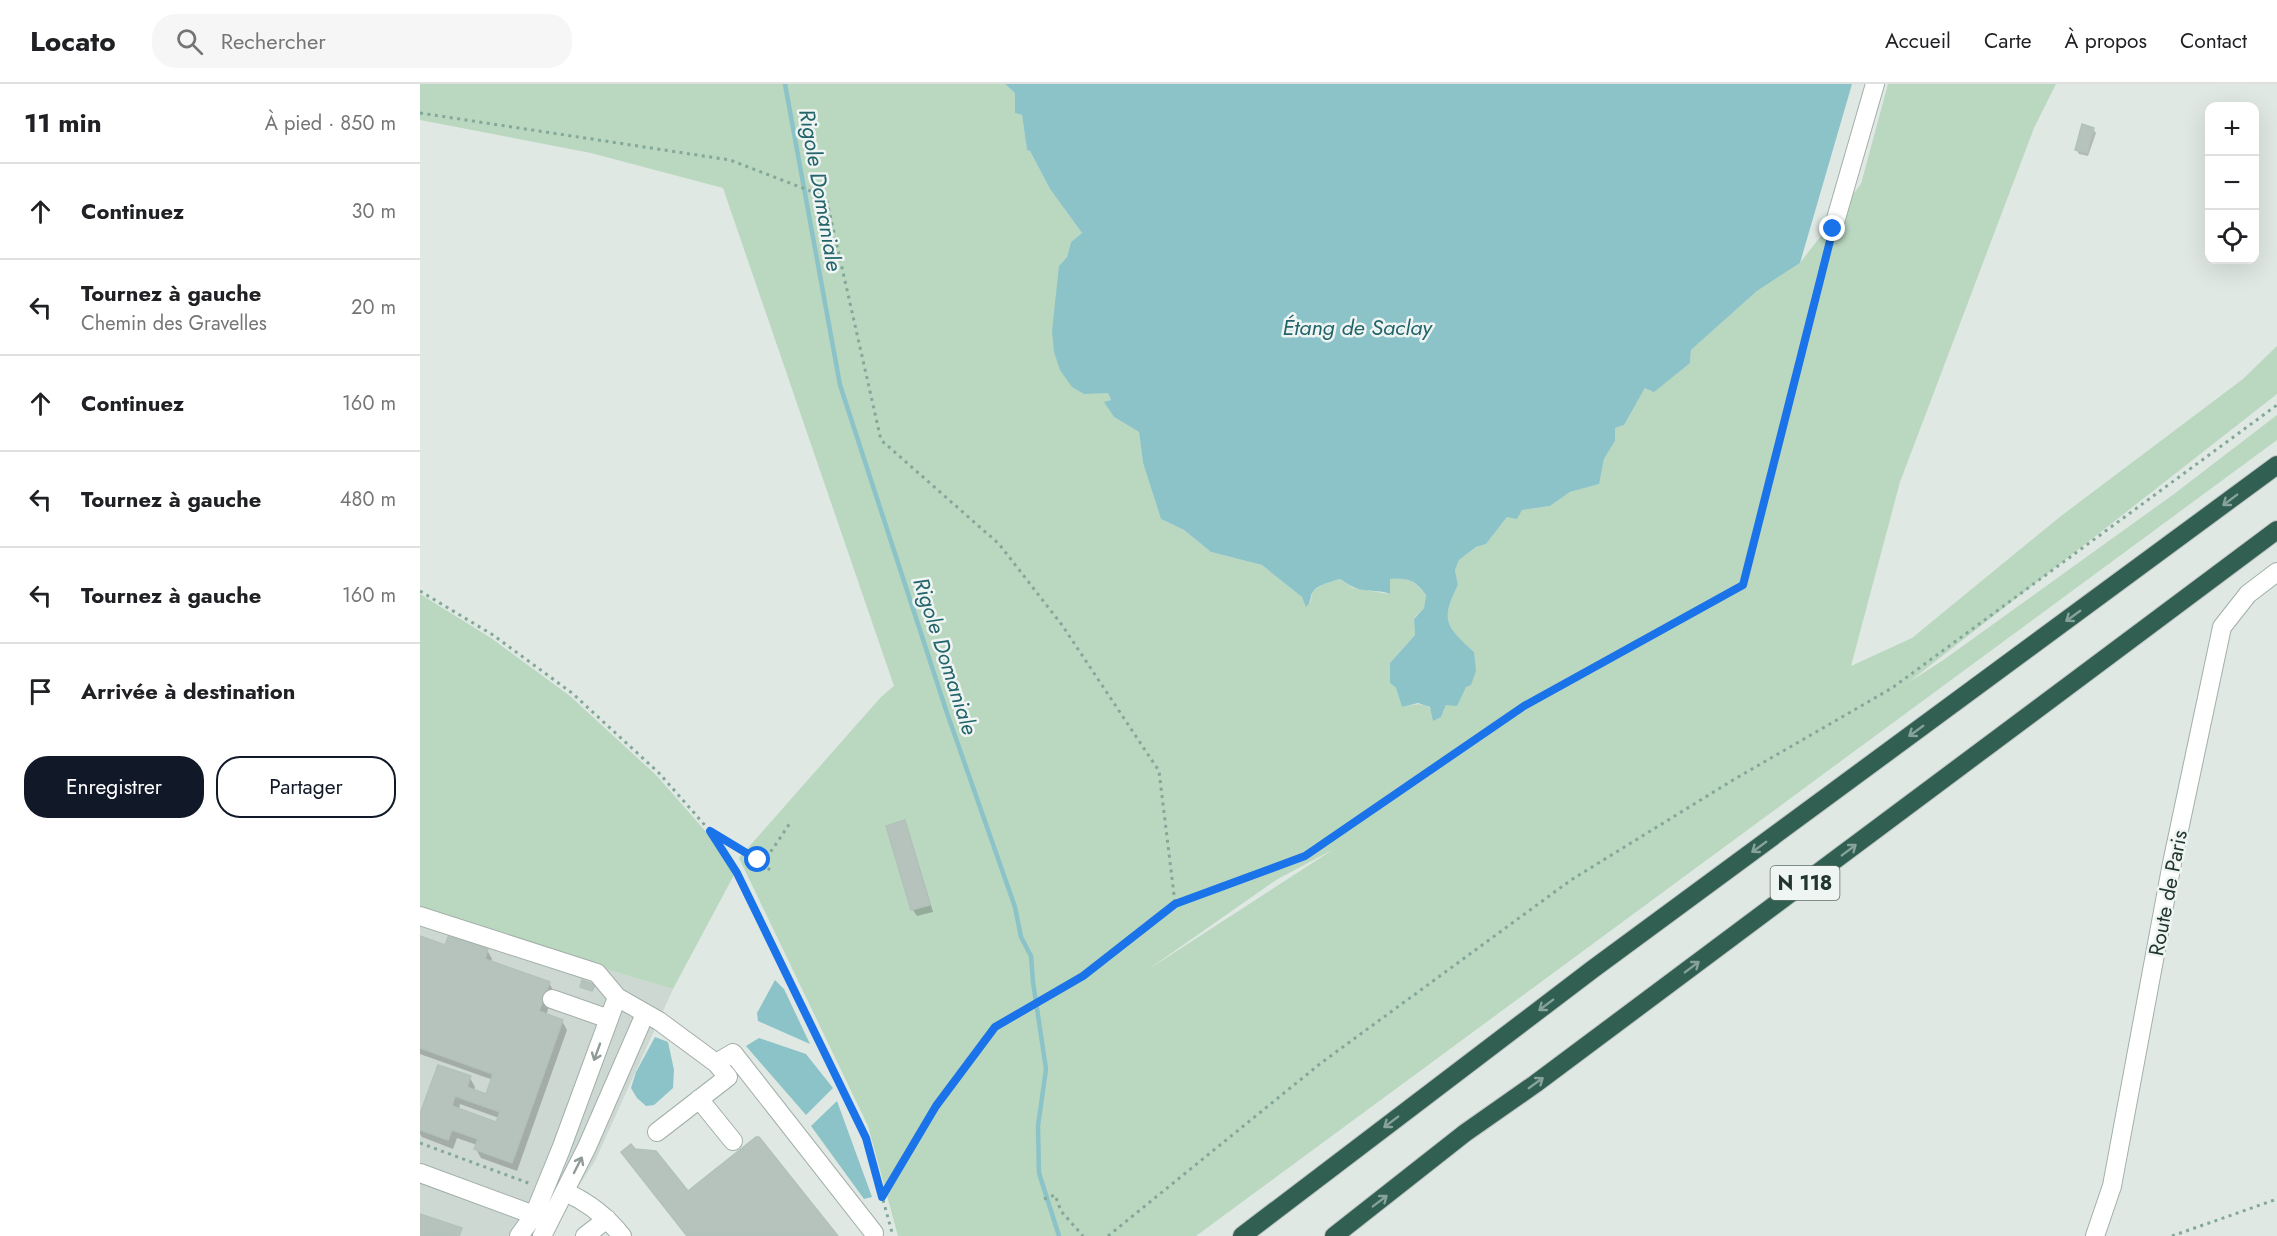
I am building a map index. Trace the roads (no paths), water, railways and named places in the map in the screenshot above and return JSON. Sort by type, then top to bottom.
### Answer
[{"type":"highway","name":"N 118","points":[[1242,1236],[1603,962],[2277,465]]},
{"type":"highway","name":"N 118","points":[[1334,1236],[1465,1133],[1535,1084],[2277,530]]},
{"type":"street","points":[[1833,229],[1875,84]]},
{"type":"street","name":"Route de Paris","points":[[2095,1236],[2112,1186],[2172,863],[2222,627],[2248,594],[2277,572]]},
{"type":"street","points":[[420,916],[597,973],[617,997],[658,1021],[716,1063],[728,1077],[657,1132]]},
{"type":"street","points":[[519,1236],[534,1215],[617,997]]},
{"type":"street","points":[[552,999],[609,1019]]},
{"type":"street","points":[[543,1236],[587,1147],[645,1014]]},
{"type":"street","points":[[716,1063],[733,1053],[874,1233]]},
{"type":"street","points":[[699,1099],[733,1141]]},
{"type":"street","points":[[420,1173],[534,1215]]},
{"type":"street","points":[[565,1192],[585,1201],[607,1219],[622,1236]]},
{"type":"street","points":[[585,1236],[607,1219]]},
{"type":"water","name":"Étang de Saclay","points":[[1005,84],[1852,84],[1800,263],[1757,291],[1691,350],[1690,363],[1654,392],[1645,388],[1624,425],[1615,428],[1615,441],[1604,459],[1599,484],[1570,492],[1550,506],[1522,510],[1517,519],[1507,517],[1486,544],[1476,547],[1459,560],[1455,570],[1458,585],[1449,607],[1449,622],[1457,636],[1474,652],[1476,671],[1471,685],[1466,687],[1457,706],[1446,705],[1441,717],[1433,721],[1430,707],[1418,703],[1402,707],[1396,688],[1390,683],[1390,663],[1415,635],[1414,619],[1424,608],[1426,595],[1415,583],[1402,579],[1390,579],[1390,594],[1357,589],[1340,579],[1317,587],[1306,607],[1302,597],[1262,565],[1211,552],[1184,530],[1161,519],[1143,463],[1139,432],[1114,417],[1104,402],[1111,400],[1108,393],[1084,394],[1072,387],[1060,370],[1054,352],[1052,331],[1059,266],[1067,257],[1071,242],[1082,233],[1050,189],[1030,151],[1027,150],[1022,115],[1015,113],[1015,93]]},
{"type":"water","points":[[775,980],[784,989],[810,1044],[758,1021],[757,1013]]},
{"type":"water","points":[[655,1037],[668,1042],[674,1070],[673,1088],[654,1105],[646,1106],[631,1088],[636,1072]]},
{"type":"water","points":[[759,1038],[806,1054],[833,1088],[806,1115],[746,1046]]},
{"type":"water","points":[[837,1101],[872,1197],[864,1199],[811,1126]]},
{"type":"waterway","name":"Rigole Domaniale","points":[[785,84],[840,385],[947,713],[1015,907],[1021,937],[1031,956],[1046,1069],[1038,1126],[1039,1173],[1059,1236]]}]
